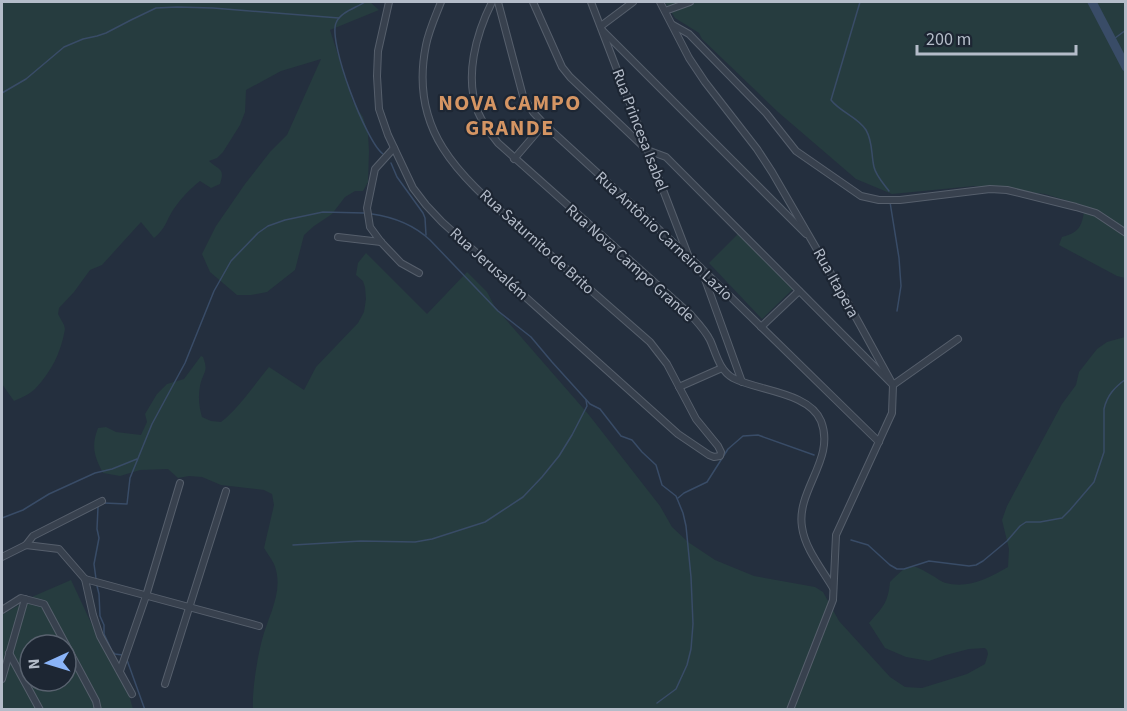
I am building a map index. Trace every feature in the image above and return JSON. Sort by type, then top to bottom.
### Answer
[{"type":"street","name":"Rua Jerusalém","points":[[389,2],[378,51],[379,108],[388,135],[413,188],[442,222],[678,434],[709,455],[720,456]]},
{"type":"street","name":"Rua Saturnito de Brito","points":[[441,2],[427,42],[423,69],[429,119],[449,159],[476,189],[650,342],[667,364],[696,418],[718,446],[720,456]]},
{"type":"street","name":"Rua Nova Campo Grande","points":[[492,2],[477,44],[472,76],[472,92],[477,111],[486,128],[514,159],[690,314],[703,329],[722,368],[729,376],[742,383],[807,404],[821,421],[824,447],[804,504],[801,526],[805,542],[833,589]]},
{"type":"street","name":"Rua Antônio Carneiro Lazio","points":[[498,2],[523,96],[533,112],[701,268],[879,442]]},
{"type":"street","points":[[533,2],[562,68],[570,77],[647,150],[666,157],[893,385],[892,412],[836,536],[833,600],[790,710]]},
{"type":"street","name":"Rua Princesa Isabel","points":[[591,2],[689,258]]},
{"type":"street","points":[[633,2],[602,29],[812,240]]},
{"type":"street","name":"Rua Itapera","points":[[660,2],[689,58],[762,157],[812,240],[893,385]]},
{"type":"street","points":[[665,11],[690,2]]},
{"type":"street","points":[[673,24],[688,34],[766,113],[796,151],[861,196],[879,200],[900,200],[990,189],[1007,190],[1096,213],[1125,233]]},
{"type":"street","points":[[514,159],[544,124]]},
{"type":"street","points":[[394,148],[375,169],[367,208],[370,227],[401,262],[419,273]]},
{"type":"street","points":[[338,237],[381,242]]},
{"type":"street","points":[[701,268],[742,383]]},
{"type":"street","points":[[761,327],[799,291]]},
{"type":"street","points":[[893,385],[958,339]]},
{"type":"street","points":[[679,387],[722,368]]},
{"type":"street","points":[[120,671],[146,596],[180,483]]},
{"type":"street","points":[[165,684],[226,491]]},
{"type":"street","points":[[2,557],[26,545],[33,536],[102,501]]},
{"type":"street","points":[[26,545],[59,549],[85,579],[100,636],[132,694]]},
{"type":"street","points":[[85,579],[259,626]]},
{"type":"street","points":[[2,610],[21,598],[44,604],[60,633]]},
{"type":"street","points":[[2,679],[26,599]]},
{"type":"street","points":[[9,653],[40,710]]},
{"type":"street","points":[[78,667],[96,701],[98,710]]},
{"type":"green space","points":[[2,2],[370,2],[379,10],[330,30],[353,102],[363,117],[368,134],[368,182],[363,191],[355,191],[345,197],[332,214],[304,235],[295,270],[267,292],[237,295],[210,272],[202,254],[216,226],[245,184],[270,152],[287,135],[321,59],[281,71],[246,90],[245,112],[240,125],[223,152],[217,158],[209,161],[222,172],[220,184],[211,188],[200,181],[179,202],[154,238],[141,222],[102,265],[90,270],[59,308],[58,314],[65,329],[58,354],[50,369],[33,391],[14,401],[2,384]]},
{"type":"green space","points":[[665,2],[1125,2],[1125,278],[1059,245],[1062,237],[1073,233],[1080,227],[1085,206],[1045,194],[974,186],[892,194],[856,179],[778,112],[702,39],[699,33],[675,18]]},
{"type":"green space","points":[[738,234],[793,289],[762,319],[709,263]]},
{"type":"green space","points":[[366,253],[427,314],[467,272],[487,292],[495,307],[589,415],[660,506],[672,527],[688,542],[715,560],[754,576],[815,587],[823,592],[839,621],[890,677],[905,687],[922,688],[967,674],[985,664],[988,654],[985,648],[969,649],[929,661],[906,657],[885,648],[869,623],[884,604],[890,582],[910,567],[919,568],[944,582],[962,585],[986,578],[1008,567],[1009,549],[1002,520],[1007,506],[1062,404],[1076,385],[1079,372],[1097,349],[1107,342],[1125,337],[1125,709],[253,709],[258,656],[278,583],[274,564],[264,548],[274,505],[272,494],[264,490],[221,485],[202,477],[178,478],[168,469],[140,470],[120,476],[103,473],[94,451],[96,434],[98,428],[106,427],[116,432],[141,435],[147,422],[145,414],[157,394],[167,384],[184,379],[201,356],[205,362],[205,369],[200,386],[200,406],[202,417],[211,421],[221,422],[228,416],[269,367],[304,390],[316,367],[358,323],[364,312],[365,287],[363,281],[356,275],[358,263]]},
{"type":"green space","points":[[71,580],[129,695],[133,709],[2,710],[2,615],[34,596]]},
{"type":"waterway","points":[[365,2],[338,19],[335,34],[350,91],[367,131],[383,154]]},
{"type":"waterway","points":[[860,2],[831,100],[863,125],[871,144],[875,170],[889,191]]},
{"type":"waterway","points":[[1092,2],[1126,67]]},
{"type":"waterway","points":[[2,93],[26,79],[64,47],[106,33],[156,8],[213,8],[339,18]]},
{"type":"waterway","points":[[1111,41],[1126,30]]},
{"type":"waterway","points":[[391,163],[397,177],[423,213],[426,235]]},
{"type":"waterway","points":[[890,202],[901,286],[897,311]]},
{"type":"waterway","points":[[104,503],[127,504],[130,478],[152,424],[185,363],[214,291],[231,261],[268,226],[323,212],[364,213]]},
{"type":"waterway","points":[[372,214],[403,222],[430,240],[498,311],[531,337],[590,404],[600,409],[621,436],[632,440],[656,465],[662,485],[676,496],[686,526],[693,624],[691,649],[687,665],[676,689],[657,703]]},
{"type":"waterway","points":[[851,540],[868,545],[897,569],[929,561],[969,566],[983,561],[1026,522],[1062,518],[1094,482],[1104,452],[1105,404],[1112,392],[1126,379]]},
{"type":"waterway","points":[[293,545],[361,541],[415,542],[485,522],[523,497],[542,477],[572,435],[587,406],[586,400]]},
{"type":"waterway","points":[[678,498],[707,482],[728,449],[743,436],[758,435],[814,455]]},
{"type":"waterway","points":[[2,518],[23,510],[49,494],[95,473],[137,459]]},
{"type":"waterway","points":[[96,579],[94,564],[99,538],[98,507]]},
{"type":"waterway","points":[[97,586],[104,634],[112,651],[122,655]]},
{"type":"waterway","points":[[127,660],[145,710]]},
{"type":"district","name":"NOVA CAMPO GRANDE","points":[[510,116]]}]
